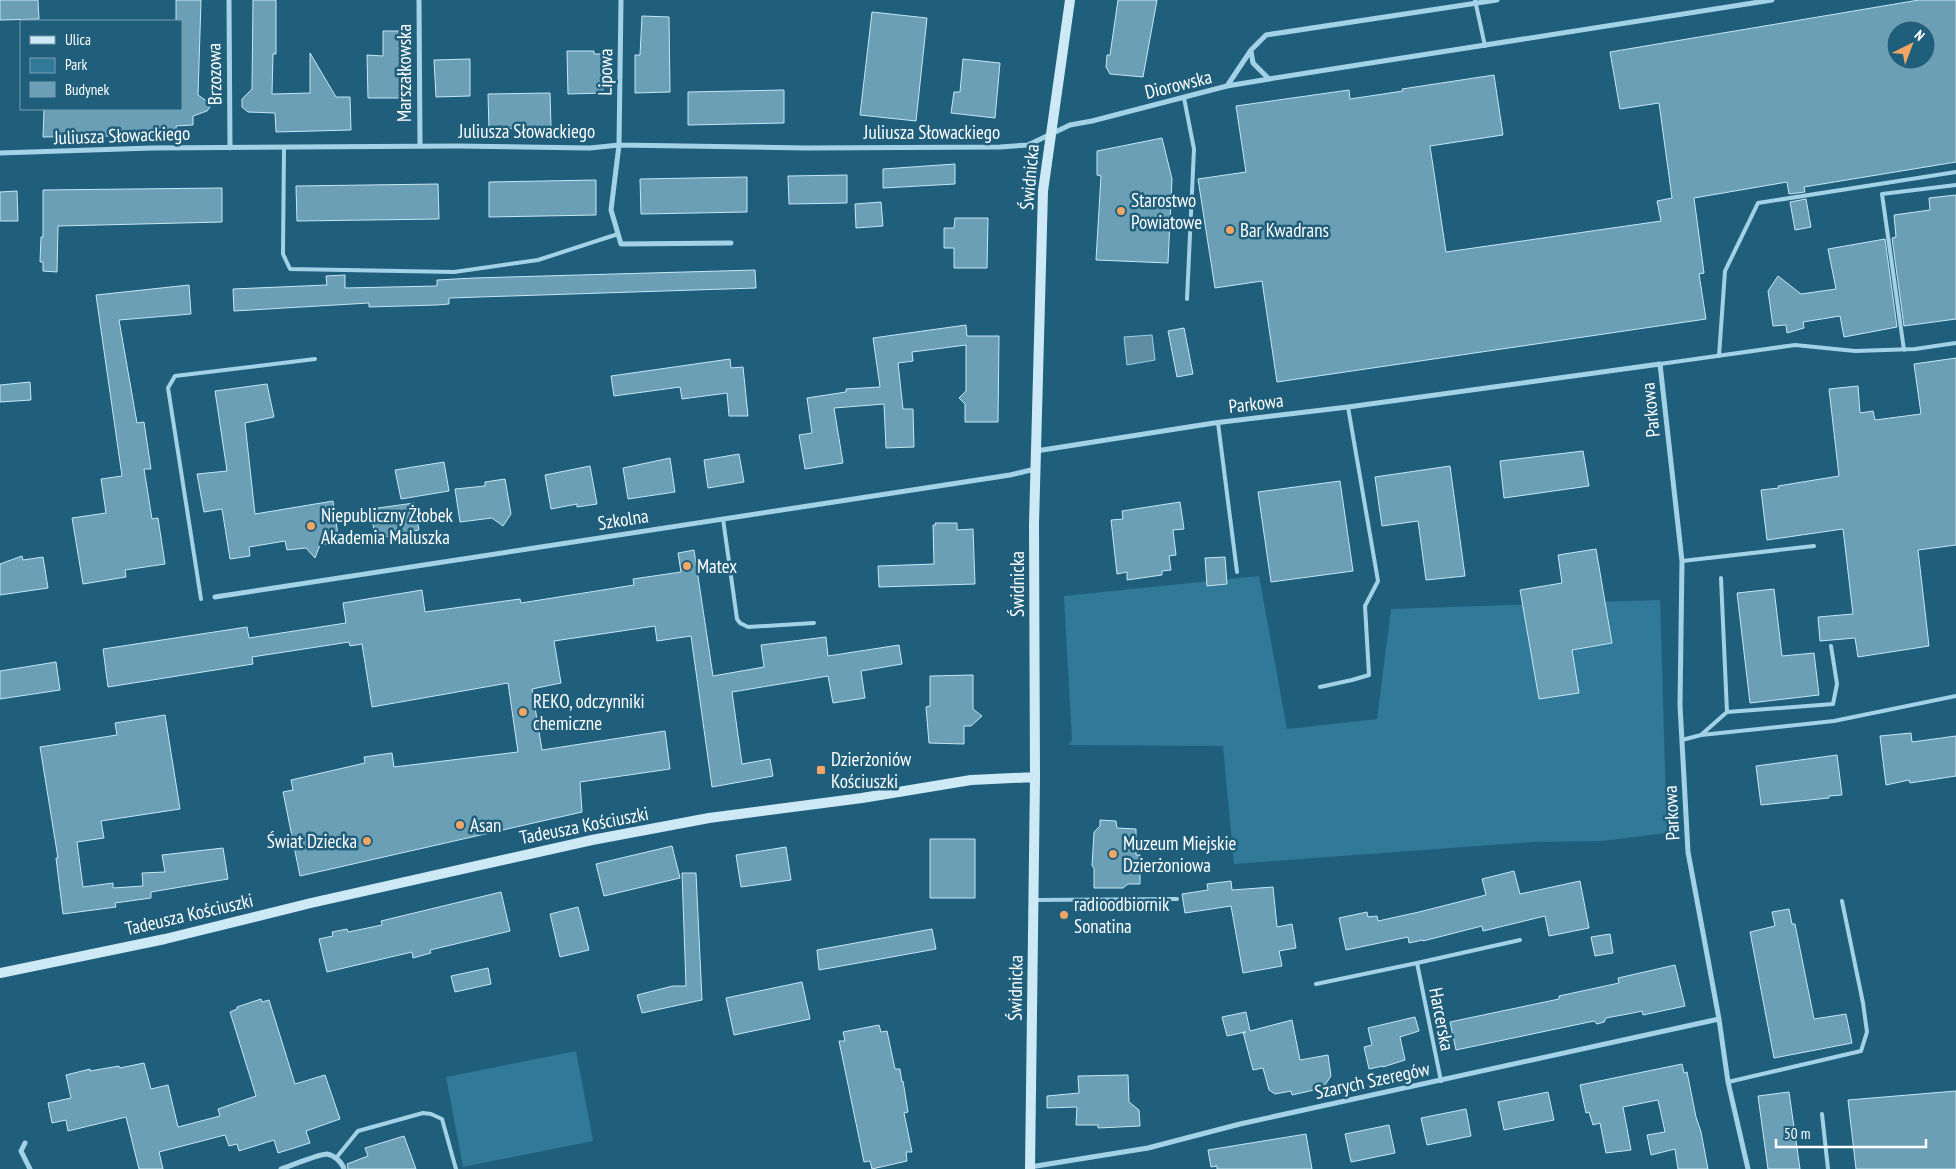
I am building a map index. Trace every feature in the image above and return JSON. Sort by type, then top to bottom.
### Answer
[{"type":"street","name":"Brzozowa","points":[[229,0],[230,148]]},
{"type":"street","name":"Marszałkowska","points":[[419,0],[420,146]]},
{"type":"street","name":"Lipowa","points":[[618,234],[610,210],[619,145],[621,0]]},
{"type":"street","name":"Świdnicka","points":[[1030,1168],[1035,776],[1035,469],[1043,191],[1070,0]]},
{"type":"street","name":"Diorowska","points":[[1051,133],[1070,124],[1092,121],[1228,86],[1251,50],[1266,35],[1497,0]]},
{"type":"street","points":[[1228,86],[1772,0]]},
{"type":"street","points":[[1251,50],[1253,62],[1269,79]]},
{"type":"street","name":"Juliusza Słowackiego","points":[[0,154],[230,148],[420,146],[590,148],[619,145],[805,148],[1000,147],[1028,145],[1051,133]]},
{"type":"street","points":[[618,234],[621,244],[731,243]]},
{"type":"street","name":"Parkowa","points":[[1036,451],[1218,423],[1660,364],[1682,561],[1680,705],[1688,852],[1719,1019],[1728,1082],[1748,1169]]},
{"type":"street","name":"Szkolna","points":[[215,597],[1010,475],[1035,469]]},
{"type":"street","name":"Tadeusza Kościuszki","points":[[0,973],[165,939],[311,902],[612,836],[709,818],[862,798],[978,779],[1035,776]]},
{"type":"street","name":"Szarych Szeregów","points":[[1030,1168],[1148,1148],[1240,1124],[1719,1019]]},
{"type":"street","points":[[25,1143],[21,1151],[30,1169]]},
{"type":"street","points":[[281,1169],[326,1154],[336,1158],[343,1165],[344,1169]]},
{"type":"lane","points":[[1475,2],[1485,46]]},
{"type":"lane","points":[[1184,98],[1194,148],[1186,299]]},
{"type":"lane","points":[[284,147],[283,254],[290,269],[454,272],[538,260],[618,234]]},
{"type":"lane","points":[[1719,356],[1725,271],[1758,203],[1956,172]]},
{"type":"lane","points":[[1904,350],[1882,194],[1956,185]]},
{"type":"lane","points":[[1660,364],[1795,345],[1855,351],[1904,350],[1956,344]]},
{"type":"lane","points":[[201,599],[168,388],[175,376],[315,359]]},
{"type":"lane","points":[[1320,687],[1369,675],[1365,606],[1378,581],[1348,407]]},
{"type":"lane","points":[[1218,423],[1237,572]]},
{"type":"lane","points":[[723,519],[736,619],[748,627],[814,623]]},
{"type":"lane","points":[[1682,561],[1814,546]]},
{"type":"lane","points":[[1721,578],[1727,712]]},
{"type":"lane","points":[[1701,736],[1727,712],[1833,704],[1837,684],[1831,646]]},
{"type":"lane","points":[[1682,740],[1834,720],[1956,696]]},
{"type":"lane","points":[[1034,900],[1177,899]]},
{"type":"lane","points":[[1728,1082],[1861,1051],[1867,1032],[1863,1002],[1842,901]]},
{"type":"lane","name":"Harcerska","points":[[1316,984],[1520,940]]},
{"type":"lane","name":"Harcerska","points":[[1417,963],[1441,1081]]},
{"type":"lane","points":[[336,1158],[358,1131],[423,1114],[431,1114],[442,1119],[456,1169]]},
{"type":"lane","points":[[1822,1114],[1828,1169]]},
{"type":"green space","points":[[1259,576],[1287,729],[1377,719],[1391,609],[1660,600],[1667,833],[1602,841],[1533,842],[1234,864],[1223,746],[1068,745],[1072,740],[1064,596]]},
{"type":"green space","points":[[576,1051],[593,1141],[463,1167],[446,1077]]},
{"type":"shaded area","points":[[1152,335],[1155,360],[1127,365],[1124,337]]},
{"type":"building","points":[[0,0],[38,0],[39,19],[0,20]]},
{"type":"building","points":[[176,0],[201,0],[198,95],[208,102],[210,107],[207,111],[193,116],[193,125],[176,126],[177,135],[43,137],[44,110],[182,110],[182,20],[176,20]]},
{"type":"building","points":[[253,0],[276,0],[276,54],[273,54],[272,94],[310,93],[310,53],[336,97],[350,97],[351,130],[276,132],[275,113],[248,112],[242,107],[242,99],[252,89]]},
{"type":"building","points":[[1118,0],[1157,0],[1143,77],[1110,74],[1106,67],[1107,55],[1110,55]]},
{"type":"building","points":[[1919,0],[1956,0],[1956,162],[1804,187],[1805,192],[1789,194],[1787,182],[1694,198],[1704,273],[1699,274],[1706,319],[1277,382],[1262,281],[1215,288],[1198,179],[1246,172],[1236,106],[1349,90],[1350,99],[1494,75],[1503,135],[1430,146],[1446,252],[1661,221],[1657,201],[1672,198],[1659,103],[1620,109],[1610,52]]},
{"type":"building","points":[[872,12],[927,18],[916,121],[860,115]]},
{"type":"building","points":[[642,16],[669,17],[670,92],[635,93],[635,55],[640,55]]},
{"type":"building","points":[[383,31],[400,31],[402,98],[368,98],[367,55],[383,56]]},
{"type":"building","points":[[567,51],[594,51],[594,54],[602,54],[603,93],[568,94]]},
{"type":"building","points":[[470,59],[470,96],[436,97],[434,60]]},
{"type":"building","points":[[963,59],[1000,63],[995,118],[951,113],[954,92],[960,92]]},
{"type":"building","points":[[784,90],[784,123],[688,125],[688,92]]},
{"type":"building","points":[[550,93],[551,128],[489,129],[488,94]]},
{"type":"building","name":"Starostwo Powiatowe","points":[[1162,138],[1172,179],[1168,263],[1096,260],[1101,176],[1097,175],[1097,151]]},
{"type":"building","points":[[955,164],[955,184],[883,188],[883,169]]},
{"type":"building","points":[[847,175],[847,203],[789,204],[788,176]]},
{"type":"building","points":[[747,177],[747,212],[641,214],[640,179]]},
{"type":"building","points":[[596,180],[596,215],[489,217],[489,182]]},
{"type":"building","points":[[438,184],[439,219],[297,221],[296,186]]},
{"type":"building","points":[[222,188],[222,222],[58,226],[57,272],[43,271],[43,262],[40,262],[41,237],[43,237],[43,190]]},
{"type":"building","points":[[17,191],[18,221],[0,221],[0,192]]},
{"type":"building","points":[[1956,195],[1956,319],[1904,326],[1892,238],[1896,237],[1894,215],[1930,210],[1929,198]]},
{"type":"building","points":[[1806,199],[1811,227],[1795,230],[1790,202]]},
{"type":"building","points":[[881,202],[883,226],[856,228],[855,204]]},
{"type":"building","points":[[955,218],[988,218],[987,268],[954,268],[954,248],[944,248],[944,228],[954,228]]},
{"type":"building","points":[[1885,239],[1897,327],[1844,337],[1840,316],[1803,322],[1804,328],[1787,333],[1786,325],[1773,326],[1768,291],[1778,276],[1801,294],[1836,289],[1828,249]]},
{"type":"building","points":[[755,270],[756,288],[449,298],[449,304],[437,305],[369,307],[369,303],[234,311],[233,289],[327,285],[326,276],[345,275],[345,288],[437,286],[437,280],[474,278]]},
{"type":"building","points":[[189,285],[191,314],[119,320],[137,423],[144,422],[151,469],[144,469],[152,519],[158,518],[165,564],[125,570],[126,577],[83,584],[72,518],[106,513],[101,479],[122,476],[96,295]]},
{"type":"building","points":[[966,325],[967,336],[999,336],[998,422],[965,422],[965,404],[959,398],[966,391],[966,345],[912,352],[913,361],[898,363],[903,409],[913,409],[914,447],[886,448],[884,404],[834,408],[843,463],[805,469],[799,435],[812,433],[807,398],[846,392],[846,389],[880,387],[873,338]]},
{"type":"building","points":[[1184,328],[1193,374],[1177,377],[1168,331]]},
{"type":"building","points":[[1956,358],[1956,545],[1918,550],[1929,646],[1858,657],[1855,638],[1820,641],[1818,617],[1853,614],[1843,529],[1767,540],[1761,490],[1839,476],[1829,389],[1858,386],[1860,413],[1873,411],[1875,420],[1921,414],[1914,364]]},
{"type":"building","points":[[730,359],[731,368],[743,367],[748,416],[729,416],[727,393],[682,399],[680,387],[614,396],[611,376]]},
{"type":"building","points":[[30,382],[31,400],[0,402],[0,385]]},
{"type":"building","points":[[267,384],[274,417],[245,423],[255,514],[333,501],[339,542],[320,545],[315,558],[306,548],[287,550],[285,541],[249,547],[250,556],[230,559],[222,509],[204,512],[197,474],[227,471],[215,391]]},
{"type":"building","points":[[1583,451],[1589,486],[1504,498],[1500,461]]},
{"type":"building","points":[[739,454],[744,482],[708,488],[704,460]]},
{"type":"building","points":[[670,458],[675,492],[628,499],[623,468]]},
{"type":"building","points":[[444,462],[449,491],[401,499],[395,470]]},
{"type":"building","points":[[590,466],[597,504],[577,507],[577,504],[551,509],[545,475]]},
{"type":"building","points":[[1450,466],[1465,576],[1426,580],[1418,521],[1382,526],[1375,477]]},
{"type":"building","points":[[505,479],[511,514],[503,526],[492,518],[460,522],[455,489],[485,486],[485,482]]},
{"type":"building","points":[[1340,481],[1353,571],[1271,582],[1258,492]]},
{"type":"building","points":[[1180,502],[1184,529],[1173,530],[1176,555],[1169,556],[1171,570],[1162,571],[1162,575],[1127,580],[1127,572],[1117,574],[1111,520],[1123,519],[1122,511]]},
{"type":"building","points":[[414,503],[419,530],[375,539],[371,509]]},
{"type":"building","points":[[935,523],[957,523],[957,530],[973,529],[975,584],[879,587],[878,566],[934,564],[933,525],[936,525]]},
{"type":"building","points":[[1596,549],[1612,643],[1572,650],[1579,693],[1539,699],[1520,590],[1562,583],[1558,555]]},
{"type":"building","points":[[694,550],[713,676],[764,667],[761,645],[826,637],[828,656],[899,645],[902,664],[861,671],[865,698],[833,703],[828,676],[732,692],[742,764],[770,759],[773,776],[712,787],[691,636],[657,641],[655,626],[554,641],[561,683],[532,689],[542,750],[665,731],[670,769],[580,782],[582,812],[300,876],[283,792],[293,790],[291,780],[365,763],[364,757],[392,753],[394,767],[518,752],[508,683],[372,707],[362,644],[350,646],[349,642],[252,657],[253,664],[108,687],[103,649],[247,627],[249,638],[346,623],[343,603],[422,590],[425,612],[520,599],[521,603],[634,585],[633,579],[681,572],[678,553]]},
{"type":"building","points":[[22,556],[23,560],[43,557],[48,588],[0,595],[0,564]]},
{"type":"building","points":[[1225,557],[1227,584],[1207,586],[1205,558]]},
{"type":"building","points":[[1774,589],[1782,656],[1814,653],[1819,695],[1750,703],[1737,593]]},
{"type":"building","points":[[56,662],[60,690],[0,699],[0,671]]},
{"type":"building","points":[[973,675],[973,709],[982,716],[971,726],[964,726],[964,744],[929,743],[926,707],[930,706],[930,676]]},
{"type":"building","points":[[165,715],[180,809],[101,821],[104,838],[77,842],[83,887],[113,883],[113,888],[143,886],[142,873],[165,872],[162,855],[223,848],[228,879],[151,892],[151,898],[115,903],[116,907],[63,914],[56,858],[58,858],[40,747],[117,735],[115,723]]},
{"type":"building","points":[[1911,733],[1912,742],[1956,736],[1956,776],[1910,783],[1909,780],[1886,785],[1880,736]]},
{"type":"building","points":[[1837,755],[1842,795],[1761,805],[1756,766]]},
{"type":"building","name":"Muzeum Miejskie Dzierżoniowa","points":[[1100,820],[1116,821],[1117,828],[1136,829],[1136,855],[1140,855],[1140,884],[1128,884],[1123,888],[1094,888],[1094,868],[1092,866],[1094,832],[1100,826]]},
{"type":"building","points":[[930,839],[975,839],[975,898],[930,898]]},
{"type":"building","points":[[672,846],[680,878],[604,896],[596,864]]},
{"type":"building","points":[[786,847],[791,880],[741,887],[736,855]]},
{"type":"building","points":[[1514,871],[1520,894],[1580,881],[1589,928],[1549,936],[1545,916],[1483,931],[1482,926],[1423,941],[1409,943],[1408,937],[1346,950],[1339,918],[1367,912],[1368,917],[1377,916],[1378,921],[1486,895],[1482,879]]},
{"type":"building","points":[[682,873],[696,873],[702,1000],[642,1013],[637,995],[673,986],[686,986]]},
{"type":"building","points":[[1231,881],[1232,890],[1273,887],[1277,927],[1292,924],[1296,948],[1279,951],[1282,966],[1243,973],[1231,906],[1185,913],[1182,894],[1208,890],[1207,884]]},
{"type":"building","points":[[501,892],[510,931],[430,950],[431,953],[413,958],[412,952],[327,972],[319,939],[333,936],[332,932],[347,929],[348,932],[382,925],[381,921]]},
{"type":"building","points":[[578,907],[589,950],[560,957],[550,914]]},
{"type":"building","points":[[1789,909],[1792,924],[1795,924],[1814,1019],[1846,1014],[1852,1043],[1774,1058],[1750,932],[1775,926],[1772,912]]},
{"type":"building","points":[[932,929],[936,949],[819,970],[817,950]]},
{"type":"building","points":[[1610,934],[1613,953],[1595,956],[1591,937]]},
{"type":"building","points":[[1675,965],[1685,1006],[1643,1015],[1642,1011],[1606,1018],[1604,1022],[1597,1024],[1594,1021],[1456,1050],[1450,1022],[1559,999],[1559,996],[1619,983],[1618,978]]},
{"type":"building","points":[[488,968],[491,984],[455,992],[451,976]]},
{"type":"building","points":[[802,982],[810,1019],[734,1035],[726,998]]},
{"type":"building","points":[[261,999],[262,1002],[269,1000],[295,1084],[325,1075],[340,1119],[306,1131],[310,1143],[278,1153],[274,1140],[239,1151],[237,1144],[229,1146],[225,1135],[159,1152],[163,1169],[139,1169],[126,1117],[68,1131],[66,1120],[52,1123],[48,1103],[71,1098],[66,1075],[90,1069],[90,1071],[119,1066],[120,1068],[144,1063],[151,1089],[168,1085],[178,1127],[220,1116],[218,1109],[256,1096],[230,1012],[237,1009],[237,1007]]},
{"type":"building","points":[[1246,1012],[1250,1031],[1292,1020],[1300,1060],[1328,1055],[1331,1076],[1323,1088],[1292,1095],[1291,1091],[1275,1094],[1269,1090],[1263,1068],[1253,1070],[1243,1033],[1227,1036],[1222,1017]]},
{"type":"building","points":[[1415,1017],[1419,1031],[1400,1037],[1405,1060],[1369,1069],[1364,1047],[1372,1045],[1368,1028]]},
{"type":"building","points":[[879,1025],[881,1032],[887,1031],[895,1069],[900,1069],[908,1112],[904,1113],[912,1152],[906,1152],[907,1161],[872,1169],[870,1161],[864,1162],[839,1041],[845,1041],[843,1032]]},
{"type":"building","points":[[1682,1064],[1684,1073],[1687,1072],[1708,1169],[1678,1169],[1675,1149],[1651,1155],[1647,1135],[1665,1132],[1658,1100],[1623,1107],[1631,1150],[1606,1153],[1600,1123],[1593,1125],[1589,1112],[1586,1113],[1580,1085]]},
{"type":"building","points":[[1128,1075],[1129,1102],[1139,1110],[1140,1126],[1098,1128],[1098,1125],[1076,1125],[1077,1107],[1047,1108],[1047,1096],[1079,1093],[1078,1076]]},
{"type":"building","points":[[1956,1091],[1956,1169],[1856,1169],[1848,1100]]},
{"type":"building","points":[[1548,1092],[1554,1120],[1504,1130],[1498,1102]]},
{"type":"building","points":[[1789,1092],[1800,1169],[1768,1169],[1758,1096]]},
{"type":"building","points":[[1466,1109],[1471,1136],[1427,1145],[1421,1118]]},
{"type":"building","points":[[1389,1125],[1395,1153],[1351,1162],[1345,1134]]},
{"type":"building","points":[[1306,1134],[1312,1169],[1217,1169],[1217,1166],[1211,1167],[1208,1150]]},
{"type":"building","points":[[404,1136],[416,1169],[348,1169],[347,1164],[368,1156],[365,1148]]},
{"type":"place","name":"Starostwo Powiatowe","points":[[1121,211]]},
{"type":"place","name":"Bar Kwadrans","points":[[1230,230]]},
{"type":"place","name":"Niepubliczny Żłobek Akademia Maluszka","points":[[311,526]]},
{"type":"place","name":"Matex","points":[[687,566]]},
{"type":"place","name":"REKO, odczynniki chemiczne","points":[[523,712]]},
{"type":"place","name":"Dzierżoniów Kościuszki","points":[[821,770]]},
{"type":"place","name":"Asan","points":[[460,825]]},
{"type":"place","name":"Świat Dziecka","points":[[367,841]]},
{"type":"place","name":"Muzeum Miejskie Dzierżoniowa","points":[[1113,854]]},
{"type":"place","name":"radioodbiornik Sonatina","points":[[1064,915]]}]
